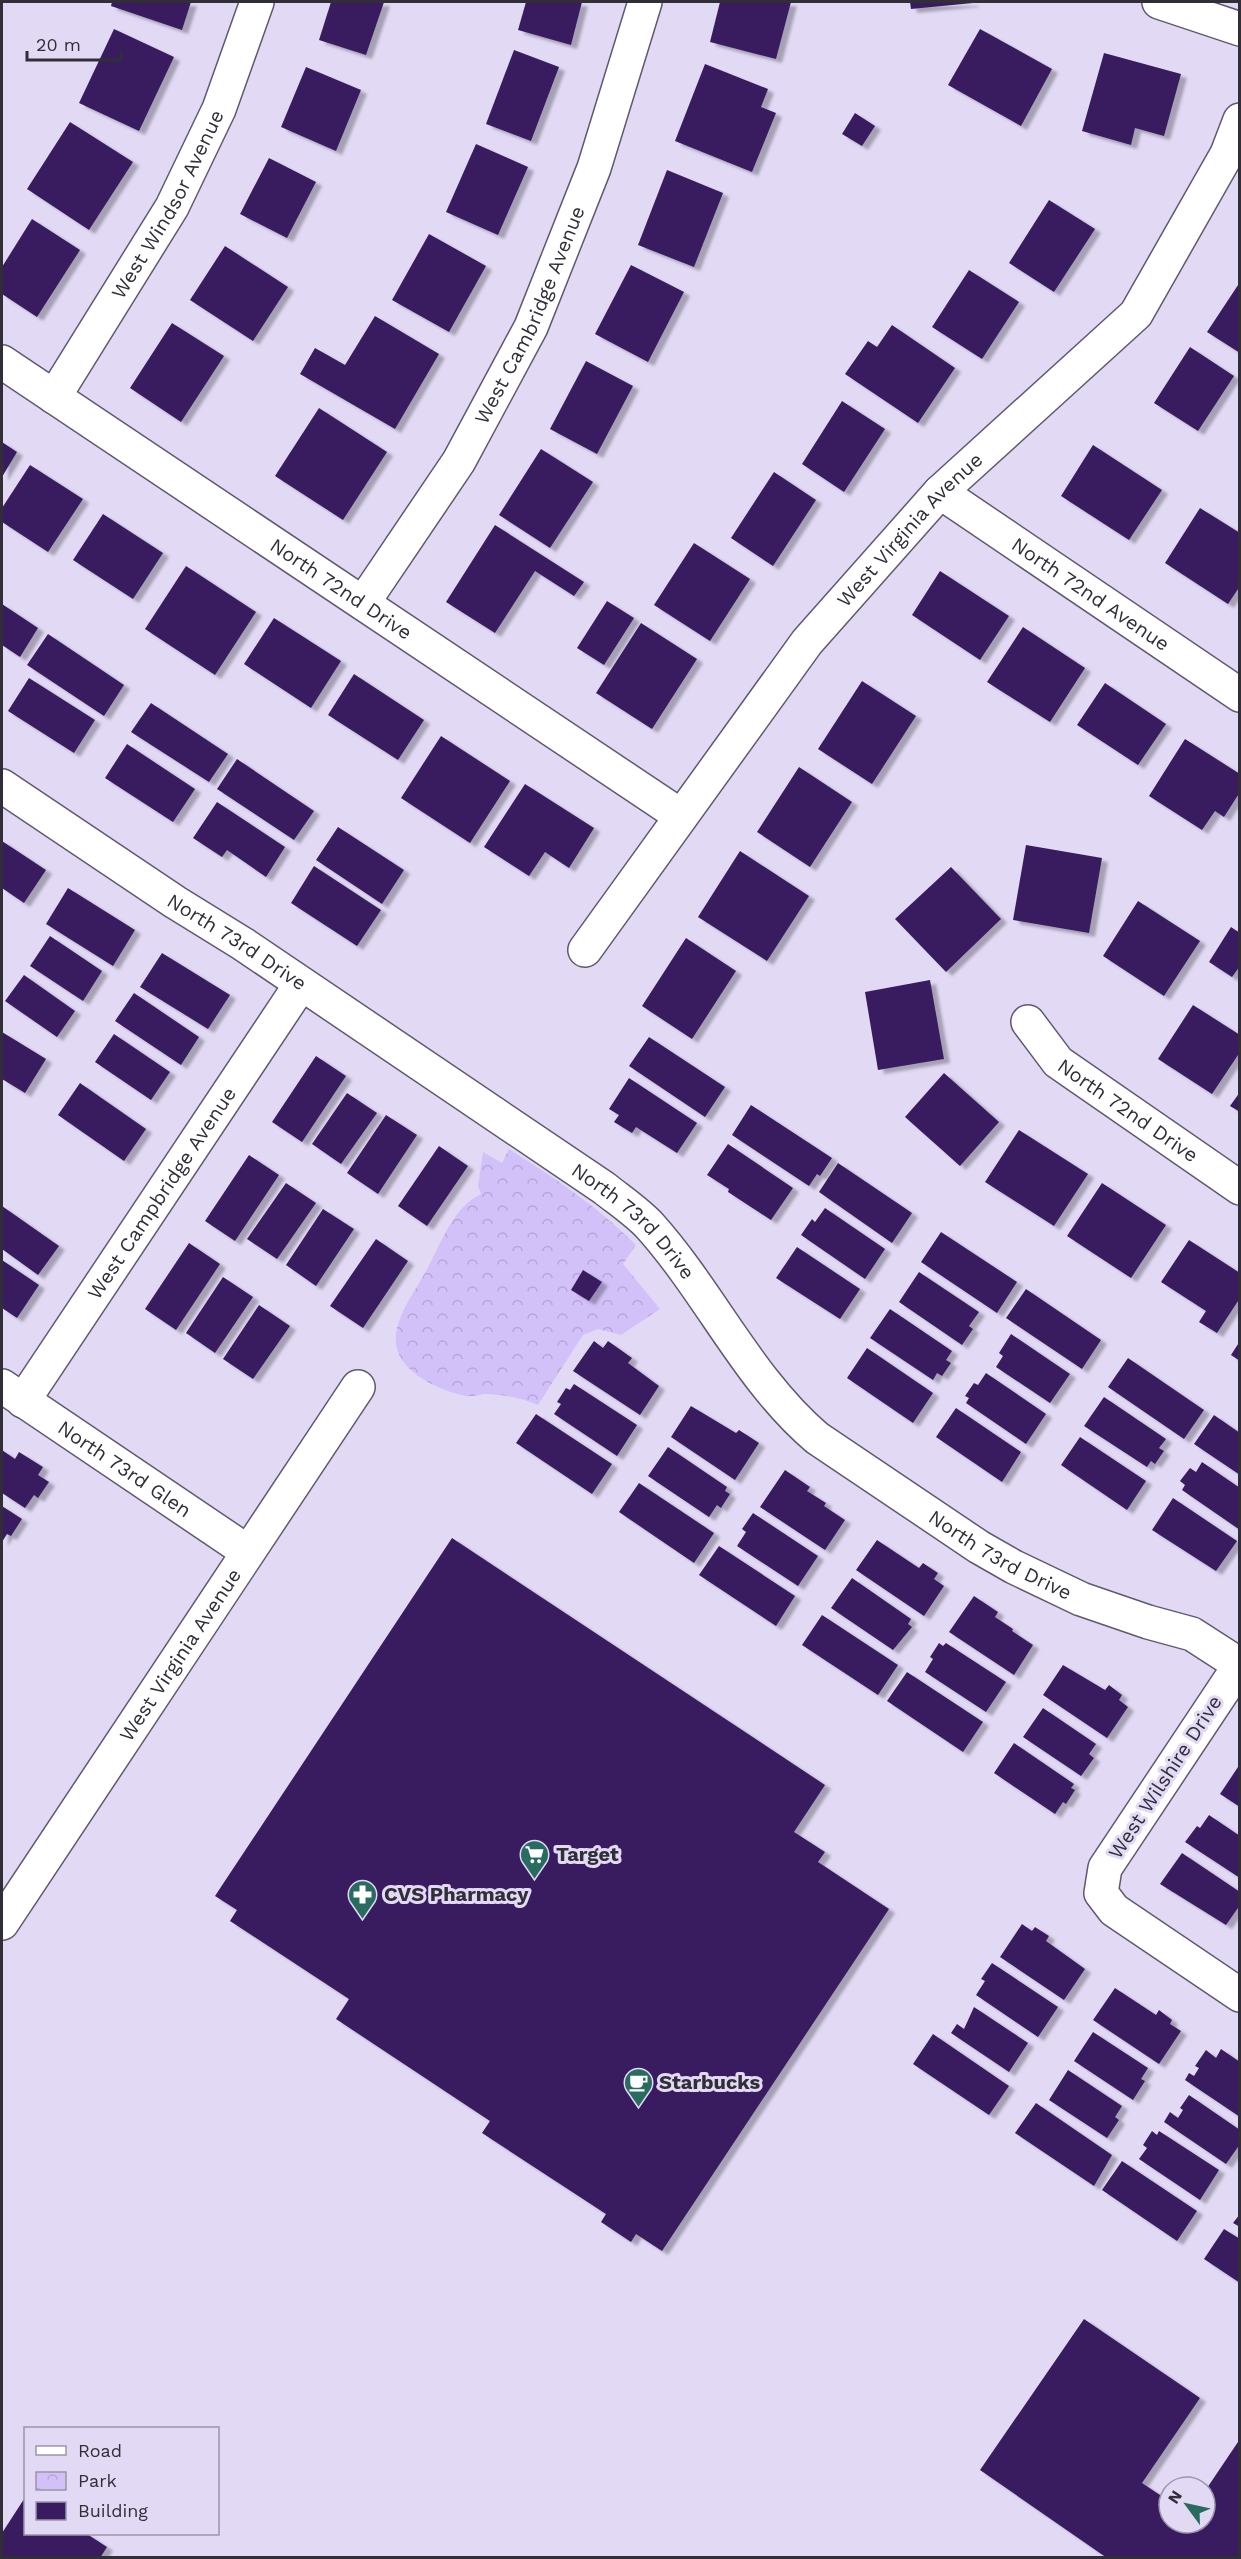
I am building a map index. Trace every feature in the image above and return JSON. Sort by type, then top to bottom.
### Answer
[{"type":"street","name":"West Windsor Avenue","points":[[54,397],[172,207],[219,109],[257,2]]},
{"type":"street","name":"West Cambridge Avenue","points":[[363,603],[459,461],[531,327],[594,168],[645,2]]},
{"type":"street","points":[[1159,2],[1239,29]]},
{"type":"street","name":"West Virginia Avenue","points":[[585,950],[807,642],[940,492],[1136,314],[1227,154],[1239,120]]},
{"type":"street","name":"North 72nd Drive","points":[[2,362],[681,816]]},
{"type":"street","name":"North 72nd Avenue","points":[[940,492],[1239,696]]},
{"type":"street","name":"North 73rd Drive","points":[[2,786],[604,1188],[648,1225],[700,1290],[770,1389],[795,1419],[817,1438],[1014,1568],[1081,1599],[1192,1634],[1239,1665]]},
{"type":"street","name":"West Campbridge Avenue","points":[[12,1393],[301,984]]},
{"type":"street","name":"North 72nd Drive","points":[[1028,1022],[1058,1062],[1239,1188]]},
{"type":"street","name":"West Virginia Avenue","points":[[2,1923],[358,1387]]},
{"type":"street","name":"North 73rd Glen","points":[[12,1393],[248,1552]]},
{"type":"street","name":"West Wilshire Drive","points":[[1239,1665],[1105,1868],[1101,1893],[1114,1910],[1239,1995]]},
{"type":"green space","points":[[509,1149],[576,1194],[636,1245],[623,1264],[660,1309],[621,1335],[598,1329],[583,1335],[538,1405],[518,1398],[484,1394],[468,1396],[445,1390],[414,1373],[399,1355],[396,1345],[400,1319],[446,1231],[461,1210],[481,1194],[478,1186],[483,1152],[502,1163]]},
{"type":"building","points":[[112,2],[191,2],[182,30],[111,6]]},
{"type":"building","points":[[331,2],[384,2],[366,55],[319,40]]},
{"type":"building","points":[[526,2],[582,2],[571,45],[518,30]]},
{"type":"building","points":[[720,2],[791,2],[776,59],[710,42]]},
{"type":"building","points":[[910,2],[973,2],[973,3],[911,9]]},
{"type":"building","points":[[114,29],[174,57],[139,131],[79,103]]},
{"type":"building","points":[[980,29],[1052,69],[1021,126],[948,85]]},
{"type":"building","points":[[514,50],[559,67],[531,141],[486,124]]},
{"type":"building","points":[[1104,53],[1181,74],[1164,136],[1135,128],[1131,145],[1082,131]]},
{"type":"building","points":[[705,64],[768,89],[761,107],[776,113],[752,172],[675,141]]},
{"type":"building","points":[[306,67],[361,90],[336,151],[281,127]]},
{"type":"building","points":[[855,113],[875,126],[862,146],[842,134]]},
{"type":"building","points":[[70,122],[133,162],[89,230],[27,189]]},
{"type":"building","points":[[476,144],[528,167],[498,235],[446,212]]},
{"type":"building","points":[[269,158],[316,182],[287,238],[240,214]]},
{"type":"building","points":[[667,170],[723,193],[694,267],[638,245]]},
{"type":"building","points":[[1049,200],[1095,229],[1054,292],[1009,263]]},
{"type":"building","points":[[32,219],[80,250],[37,317],[2,294],[2,267]]},
{"type":"building","points":[[429,234],[486,266],[449,332],[392,300]]},
{"type":"building","points":[[225,246],[288,287],[253,341],[190,300]]},
{"type":"building","points":[[631,265],[684,292],[648,362],[595,334]]},
{"type":"building","points":[[969,270],[1019,302],[982,359],[932,327]]},
{"type":"building","points":[[1240,282],[1240,353],[1207,332]]},
{"type":"building","points":[[375,316],[439,354],[395,429],[300,374],[315,348],[345,365]]},
{"type":"building","points":[[172,323],[224,356],[181,422],[130,388]]},
{"type":"building","points":[[892,325],[955,368],[918,423],[845,374],[868,341],[877,347]]},
{"type":"building","points":[[1190,347],[1234,376],[1198,431],[1154,403]]},
{"type":"building","points":[[586,361],[633,386],[597,454],[550,429]]},
{"type":"building","points":[[842,401],[885,429],[844,492],[802,464]]},
{"type":"building","points":[[319,408],[387,452],[343,520],[275,476]]},
{"type":"building","points":[[2,442],[17,452],[2,477]]},
{"type":"building","points":[[1093,445],[1162,490],[1129,540],[1061,496]]},
{"type":"building","points":[[541,449],[593,482],[550,548],[499,515]]},
{"type":"building","points":[[30,465],[83,499],[48,552],[2,522],[2,508]]},
{"type":"building","points":[[774,472],[816,500],[773,566],[731,538]]},
{"type":"building","points":[[1200,508],[1240,533],[1240,586],[1228,604],[1165,563]]},
{"type":"building","points":[[103,514],[163,553],[133,599],[73,560]]},
{"type":"building","points":[[495,525],[584,582],[574,596],[535,571],[495,633],[446,602]]},
{"type":"building","points":[[694,543],[750,579],[710,641],[654,605]]},
{"type":"building","points":[[186,566],[256,612],[215,675],[145,629]]},
{"type":"building","points":[[940,571],[1009,616],[980,660],[912,615]]},
{"type":"building","points":[[607,601],[634,618],[604,665],[577,648]]},
{"type":"building","points":[[2,604],[38,628],[20,657],[2,645]]},
{"type":"building","points":[[274,618],[341,661],[311,708],[244,664]]},
{"type":"building","points":[[641,623],[697,659],[652,729],[596,693]]},
{"type":"building","points":[[1023,627],[1085,668],[1050,722],[987,682]]},
{"type":"building","points":[[48,634],[124,685],[104,716],[27,665]]},
{"type":"building","points":[[354,674],[424,720],[398,760],[328,715]]},
{"type":"building","points":[[29,678],[95,720],[74,753],[8,711]]},
{"type":"building","points":[[862,681],[916,716],[872,784],[818,749]]},
{"type":"building","points":[[1105,683],[1166,724],[1138,765],[1077,725]]},
{"type":"building","points":[[151,703],[228,754],[209,782],[131,732]]},
{"type":"building","points":[[441,736],[510,781],[470,843],[401,798]]},
{"type":"building","points":[[1185,739],[1240,774],[1240,792],[1224,817],[1215,811],[1202,830],[1149,796]]},
{"type":"building","points":[[127,744],[195,789],[173,822],[105,778]]},
{"type":"building","points":[[237,759],[314,811],[294,840],[217,789]]},
{"type":"building","points":[[799,767],[852,802],[810,867],[757,832]]},
{"type":"building","points":[[525,784],[594,828],[569,868],[545,852],[529,876],[484,847]]},
{"type":"building","points":[[217,802],[285,847],[266,877],[227,850],[222,857],[193,838]]},
{"type":"building","points":[[338,827],[404,870],[382,904],[316,860]]},
{"type":"building","points":[[2,841],[46,870],[24,903],[2,888]]},
{"type":"building","points":[[1026,845],[1102,858],[1089,933],[1013,920]]},
{"type":"building","points":[[740,851],[809,896],[767,961],[698,917]]},
{"type":"building","points":[[314,866],[381,910],[357,946],[291,903]]},
{"type":"building","points":[[951,867],[1001,919],[946,972],[895,919]]},
{"type":"building","points":[[68,888],[135,930],[113,966],[46,924]]},
{"type":"building","points":[[1138,901],[1200,941],[1164,996],[1103,956]]},
{"type":"building","points":[[1231,927],[1240,933],[1240,966],[1232,977],[1209,962]]},
{"type":"building","points":[[50,936],[102,971],[83,1001],[30,966]]},
{"type":"building","points":[[686,938],[736,971],[692,1039],[642,1006]]},
{"type":"building","points":[[162,953],[230,995],[208,1029],[140,987]]},
{"type":"building","points":[[24,975],[75,1011],[57,1037],[5,1001]]},
{"type":"building","points":[[930,980],[944,1059],[878,1070],[865,992]]},
{"type":"building","points":[[134,993],[199,1037],[181,1065],[115,1021]]},
{"type":"building","points":[[1193,1005],[1240,1035],[1240,1052],[1212,1094],[1158,1059]]},
{"type":"building","points":[[2,1032],[46,1059],[25,1093],[2,1079]]},
{"type":"building","points":[[114,1034],[170,1072],[151,1100],[95,1062]]},
{"type":"building","points":[[649,1037],[725,1087],[705,1117],[629,1066]]},
{"type":"building","points":[[316,1056],[346,1076],[302,1142],[272,1122]]},
{"type":"building","points":[[944,1073],[999,1122],[960,1166],[905,1117]]},
{"type":"building","points":[[629,1078],[697,1123],[677,1153],[636,1127],[632,1133],[614,1122],[619,1115],[609,1109]]},
{"type":"building","points":[[80,1083],[146,1129],[124,1161],[58,1115]]},
{"type":"building","points":[[1240,1092],[1240,1112],[1230,1106]]},
{"type":"building","points":[[347,1093],[377,1113],[341,1164],[312,1144]]},
{"type":"building","points":[[751,1105],[832,1158],[820,1176],[817,1174],[809,1186],[732,1135]]},
{"type":"building","points":[[386,1115],[417,1135],[378,1194],[347,1173]]},
{"type":"building","points":[[1019,1130],[1088,1174],[1054,1226],[985,1182]]},
{"type":"building","points":[[728,1144],[793,1188],[771,1220],[728,1192],[729,1189],[707,1175]]},
{"type":"building","points":[[439,1146],[468,1166],[427,1226],[398,1206]]},
{"type":"building","points":[[249,1155],[279,1175],[235,1241],[205,1221]]},
{"type":"building","points":[[838,1163],[912,1213],[892,1243],[819,1192]]},
{"type":"building","points":[[286,1183],[316,1203],[277,1259],[247,1239]]},
{"type":"building","points":[[1102,1183],[1166,1225],[1131,1278],[1067,1236]]},
{"type":"building","points":[[2,1206],[59,1246],[38,1275],[2,1249]]},
{"type":"building","points":[[825,1208],[885,1249],[865,1279],[801,1235],[812,1219],[815,1222]]},
{"type":"building","points":[[323,1209],[354,1229],[316,1286],[286,1265]]},
{"type":"building","points":[[941,1232],[1017,1282],[997,1313],[921,1262]]},
{"type":"building","points":[[376,1239],[408,1261],[363,1328],[330,1306]]},
{"type":"building","points":[[1189,1240],[1240,1273],[1240,1298],[1217,1333],[1199,1322],[1206,1311],[1161,1282]]},
{"type":"building","points":[[189,1243],[220,1264],[176,1330],[145,1309]]},
{"type":"building","points":[[797,1247],[860,1289],[840,1319],[776,1278]]},
{"type":"building","points":[[2,1260],[39,1285],[17,1318],[2,1308]]},
{"type":"building","points":[[583,1270],[602,1282],[589,1301],[571,1290]]},
{"type":"building","points":[[919,1272],[979,1312],[969,1326],[973,1329],[962,1345],[899,1302]]},
{"type":"building","points":[[223,1277],[253,1297],[215,1353],[186,1333]]},
{"type":"building","points":[[1026,1289],[1101,1340],[1082,1369],[1006,1318]]},
{"type":"building","points":[[259,1305],[290,1326],[253,1379],[223,1359]]},
{"type":"building","points":[[890,1309],[952,1351],[946,1360],[951,1363],[942,1376],[937,1373],[933,1380],[870,1338]]},
{"type":"building","points":[[1011,1334],[1070,1374],[1050,1403],[996,1367],[1003,1356],[999,1353]]},
{"type":"building","points":[[594,1341],[603,1348],[608,1341],[632,1358],[628,1363],[659,1386],[640,1415],[573,1371]]},
{"type":"building","points":[[1240,1341],[1240,1361],[1231,1355]]},
{"type":"building","points":[[867,1348],[933,1393],[913,1423],[847,1378]]},
{"type":"building","points":[[1128,1358],[1204,1410],[1184,1439],[1108,1387]]},
{"type":"building","points":[[986,1373],[1046,1414],[1026,1444],[966,1403],[969,1398],[965,1396],[974,1383],[978,1385]]},
{"type":"building","points":[[574,1384],[637,1425],[617,1456],[554,1414],[561,1404],[557,1402],[566,1388],[570,1390]]},
{"type":"building","points":[[1104,1397],[1166,1439],[1159,1448],[1164,1451],[1155,1464],[1151,1461],[1147,1467],[1084,1426]]},
{"type":"building","points":[[691,1406],[736,1433],[739,1430],[759,1443],[735,1480],[671,1437]]},
{"type":"building","points":[[956,1408],[1021,1452],[1002,1482],[936,1437]]},
{"type":"building","points":[[536,1414],[612,1464],[592,1494],[516,1443]]},
{"type":"building","points":[[1214,1415],[1240,1433],[1240,1475],[1194,1444]]},
{"type":"building","points":[[1080,1437],[1146,1481],[1127,1510],[1061,1465]]},
{"type":"building","points":[[668,1447],[727,1487],[725,1491],[730,1494],[721,1508],[717,1505],[709,1517],[648,1476]]},
{"type":"building","points":[[2,1450],[15,1459],[19,1452],[43,1467],[38,1475],[49,1482],[38,1498],[34,1495],[25,1508],[2,1493]]},
{"type":"building","points":[[1202,1462],[1240,1488],[1240,1530],[1182,1490],[1185,1485],[1180,1481],[1190,1468],[1196,1472]]},
{"type":"building","points":[[785,1470],[810,1487],[807,1491],[826,1503],[824,1506],[845,1520],[825,1550],[760,1507]]},
{"type":"building","points":[[639,1483],[714,1533],[694,1563],[619,1512]]},
{"type":"building","points":[[1173,1498],[1237,1541],[1216,1571],[1152,1530]]},
{"type":"building","points":[[2,1506],[22,1519],[11,1536],[7,1534],[2,1542]]},
{"type":"building","points":[[753,1513],[818,1556],[798,1586],[737,1546],[746,1532],[742,1529]]},
{"type":"building","name":"Target","points":[[452,1538],[825,1785],[794,1832],[825,1852],[818,1862],[889,1909],[662,2251],[636,2234],[631,2242],[601,2222],[606,2214],[482,2133],[490,2121],[336,2019],[349,1999],[230,1921],[237,1910],[215,1896]]},
{"type":"building","points":[[877,1540],[919,1568],[923,1563],[938,1573],[934,1579],[944,1586],[924,1616],[856,1570]]},
{"type":"building","points":[[719,1546],[795,1596],[776,1626],[699,1575]]},
{"type":"building","points":[[852,1578],[911,1619],[908,1624],[912,1627],[893,1650],[831,1608]]},
{"type":"building","points":[[974,1596],[998,1612],[995,1617],[1033,1645],[1014,1675],[949,1632]]},
{"type":"building","points":[[822,1615],[898,1665],[878,1695],[802,1645]]},
{"type":"building","points":[[939,1643],[943,1646],[946,1643],[1006,1682],[986,1712],[925,1672],[933,1659],[930,1657]]},
{"type":"building","points":[[1063,1665],[1105,1690],[1109,1685],[1122,1695],[1119,1700],[1128,1707],[1107,1738],[1043,1695]]},
{"type":"building","points":[[907,1672],[983,1722],[963,1752],[887,1701]]},
{"type":"building","points":[[1043,1708],[1096,1744],[1089,1754],[1094,1758],[1081,1776],[1023,1737]]},
{"type":"building","points":[[1014,1743],[1074,1784],[1071,1788],[1075,1790],[1066,1804],[1063,1802],[1055,1814],[994,1773]]},
{"type":"building","points":[[1240,1764],[1240,1807],[1220,1794]]},
{"type":"building","points":[[1209,1815],[1240,1836],[1240,1878],[1185,1842],[1197,1826],[1200,1828]]},
{"type":"building","points":[[1182,1853],[1240,1892],[1240,1905],[1226,1925],[1160,1884]]},
{"type":"building","points":[[1022,1924],[1032,1931],[1035,1927],[1049,1936],[1046,1941],[1085,1969],[1064,2000],[1000,1957]]},
{"type":"building","points":[[992,1963],[1058,2007],[1038,2037],[976,1995],[985,1981],[981,1979]]},
{"type":"building","points":[[1115,1988],[1156,2015],[1159,2010],[1172,2020],[1170,2024],[1181,2031],[1159,2064],[1093,2020]]},
{"type":"building","points":[[974,2007],[1028,2043],[1009,2072],[951,2033],[957,2024],[964,2029]]},
{"type":"building","points":[[1093,2032],[1148,2068],[1141,2079],[1145,2081],[1133,2100],[1074,2061]]},
{"type":"building","points":[[933,2034],[1009,2086],[989,2115],[913,2064]]},
{"type":"building","points":[[1221,2049],[1240,2062],[1240,2117],[1185,2080],[1189,2073],[1194,2076],[1199,2068],[1195,2066],[1206,2050],[1216,2058]]},
{"type":"building","points":[[1068,2070],[1122,2106],[1115,2117],[1119,2120],[1107,2138],[1049,2100]]},
{"type":"building","points":[[1189,2095],[1240,2130],[1240,2144],[1226,2164],[1164,2122],[1170,2112],[1178,2118],[1183,2110],[1180,2108]]},
{"type":"building","points":[[1036,2103],[1112,2155],[1094,2186],[1015,2133]]},
{"type":"building","points":[[1152,2131],[1157,2135],[1159,2131],[1219,2170],[1200,2200],[1139,2159],[1147,2148],[1143,2145]]},
{"type":"building","points":[[1122,2161],[1197,2211],[1177,2241],[1102,2190]]},
{"type":"building","points":[[1240,2214],[1240,2227],[1233,2223]]},
{"type":"building","points":[[1224,2229],[1240,2239],[1240,2283],[1204,2259]]},
{"type":"building","points":[[1084,2319],[1200,2398],[1142,2483],[1157,2493],[1157,2535],[1217,2535],[1216,2475],[1240,2439],[1240,2558],[1107,2558],[980,2470]]},
{"type":"building","points":[[24,2499],[24,2535],[89,2535],[107,2547],[100,2558],[2,2558],[2,2533]]},
{"type":"place","name":"Target","points":[[535,1880]]},
{"type":"place","name":"CVS Pharmacy","points":[[363,1920]]},
{"type":"place","name":"Starbucks","points":[[638,2108]]}]
